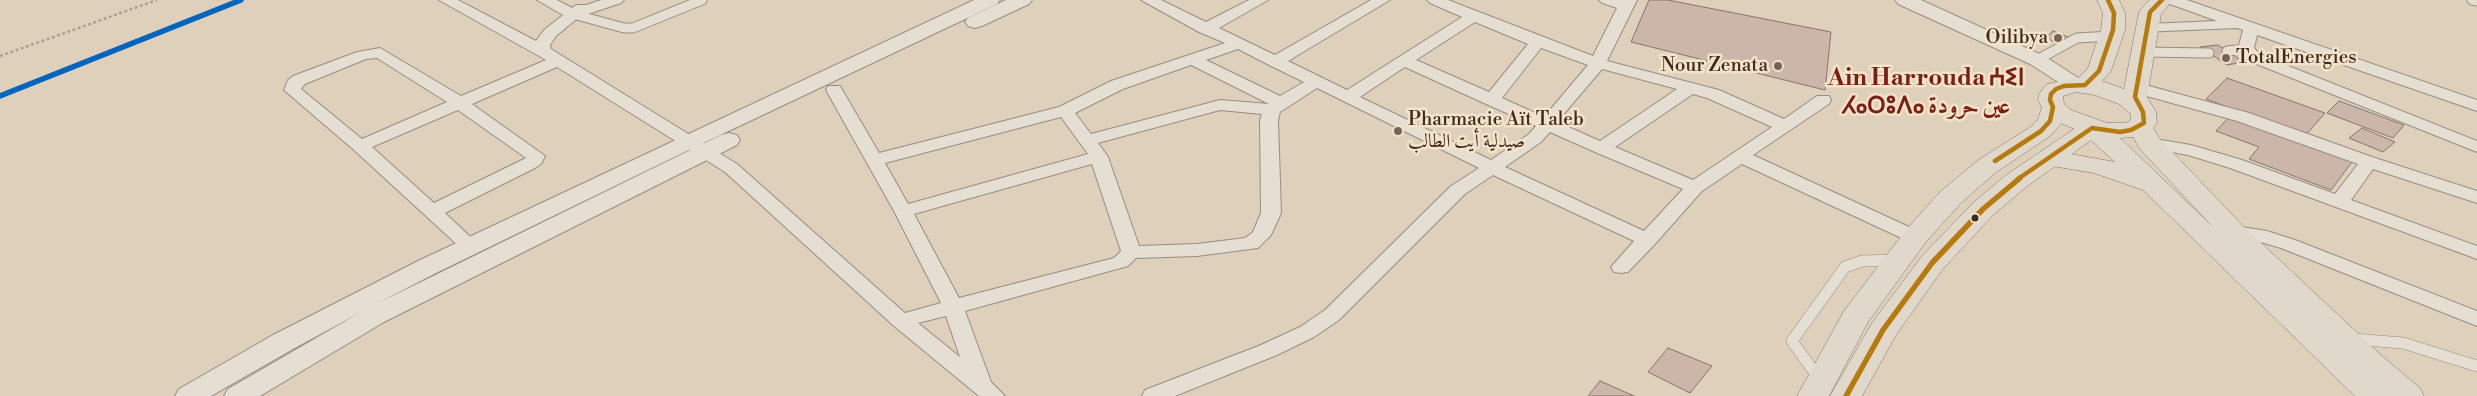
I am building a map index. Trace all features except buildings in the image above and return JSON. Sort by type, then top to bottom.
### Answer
[{"type":"main road","points":[[2080,85],[2099,71],[2112,36],[2114,13],[2108,0]]},
{"type":"main road","points":[[2125,0],[2165,0]]},
{"type":"main road","points":[[2141,116],[2144,52],[2150,12],[2165,0]]},
{"type":"main road","points":[[2141,116],[2120,132],[2092,128],[2069,119],[2053,107],[2050,100],[2051,94],[2056,89],[2080,85],[2115,93],[2141,116],[2232,231],[2344,339],[2408,396]]},
{"type":"main road","points":[[1817,388],[1855,318],[1915,237],[1950,198],[1986,167],[2041,131],[2050,121],[2053,107]]},
{"type":"main road","points":[[1846,396],[1883,330],[1932,263],[1983,209],[2016,181],[2092,128]]},
{"type":"main road","points":[[2092,128],[2375,396]]},
{"type":"main road","points":[[2049,158],[2118,171],[2157,188]]},
{"type":"street","points":[[447,0],[542,51],[731,168],[901,321],[988,391]]},
{"type":"street","points":[[545,0],[573,14],[616,0]]},
{"type":"street","points":[[542,51],[542,45],[550,33],[592,0]]},
{"type":"street","points":[[238,396],[384,312],[697,146],[990,0]]},
{"type":"street","points":[[189,396],[338,313],[470,246],[697,146],[834,90],[1022,0]]},
{"type":"street","points":[[1149,0],[1492,168],[1648,240]]},
{"type":"street","points":[[1205,29],[1260,0]]},
{"type":"street","points":[[1275,62],[1382,0]]},
{"type":"street","points":[[1435,0],[1538,42],[1598,63],[1713,94],[1785,126]]},
{"type":"street","points":[[1154,396],[1269,350],[1307,332],[1332,315],[1458,190],[1535,138],[1598,63],[1628,3],[1607,0]]},
{"type":"street","points":[[1905,0],[2037,60],[2080,85]]},
{"type":"street","points":[[2165,0],[2477,106]]},
{"type":"street","points":[[1348,97],[1474,16]]},
{"type":"street","points":[[2147,29],[2245,27]]},
{"type":"street","points":[[2245,27],[2246,49],[2255,58],[2285,72],[2477,147]]},
{"type":"street","points":[[1492,100],[1538,42]]},
{"type":"street","points":[[874,160],[1065,110],[1117,85],[1238,44]]},
{"type":"street","points":[[432,212],[535,160],[536,156],[533,152],[460,103],[380,53],[364,55],[299,80],[294,84],[292,90],[360,146],[432,212],[470,246]]},
{"type":"street","points":[[360,146],[557,60]]},
{"type":"street","points":[[1193,60],[1276,107]]},
{"type":"street","points":[[1405,61],[1601,148],[1695,187]]},
{"type":"street","points":[[901,321],[1120,262],[1131,252],[1197,250],[1251,244],[1260,235],[1271,214],[1269,120],[1276,107],[1316,82]]},
{"type":"street","points":[[1601,148],[1690,88]]},
{"type":"street","points":[[834,90],[903,211],[953,306],[988,391]]},
{"type":"street","points":[[1621,267],[1695,187],[1823,100]]},
{"type":"street","points":[[903,211],[1093,149],[1220,104],[1276,107]]},
{"type":"street","points":[[1065,110],[1093,149],[1131,252]]},
{"type":"street","points":[[2141,116],[2243,117],[2369,162],[2477,197]]},
{"type":"street","points":[[2141,116],[2191,150],[2340,201],[2477,253]]},
{"type":"street","points":[[1740,156],[1915,237]]},
{"type":"street","points":[[2340,201],[2369,162]]},
{"type":"street","points":[[2200,231],[2232,231],[2267,237],[2477,319]]},
{"type":"lane","points":[[573,14],[624,28],[633,28],[702,0]]},
{"type":"lane","points":[[2472,0],[2477,1]]},
{"type":"lane","points":[[2037,60],[2077,38],[2112,36]]},
{"type":"lane","points":[[2227,51],[2246,49]]},
{"type":"lane","points":[[2144,52],[2209,53]]},
{"type":"lane","points":[[1817,388],[1792,340],[1845,267],[1862,261],[1897,260]]},
{"type":"lane","points":[[2344,339],[2403,343],[2477,366]]},
{"type":"path","points":[[0,56],[157,0]]},
{"type":"transit line","points":[[0,96],[241,0]]},
{"type":"transit line","points":[[1995,161],[2041,131],[2050,121],[2053,107],[2050,100],[2051,94],[2056,89],[2064,86],[2085,85],[2099,71],[2113,30],[2114,13],[2108,0]]},
{"type":"transit line","points":[[1846,396],[1883,330],[1908,294],[1932,263],[1983,209],[2016,181],[2092,128],[2120,132],[2131,130],[2144,123],[2143,112],[2135,97],[2150,12],[2162,0]]},
{"type":"place","name":"Oilibya","points":[[2058,38]]},
{"type":"place","name":"TotalEnergies","points":[[2226,58]]},
{"type":"place","name":"Nour Zenata","points":[[1778,66]]},
{"type":"place","name":"Pharmacie Aït Taleb صيدلية أيت الطالب","points":[[1398,131]]},
{"type":"district","name":"Ain Harrouda ⵄⵉⵏ ⵃⴰⵔⵓⴷⴰ عين حرودة","points":[[1926,93]]}]
